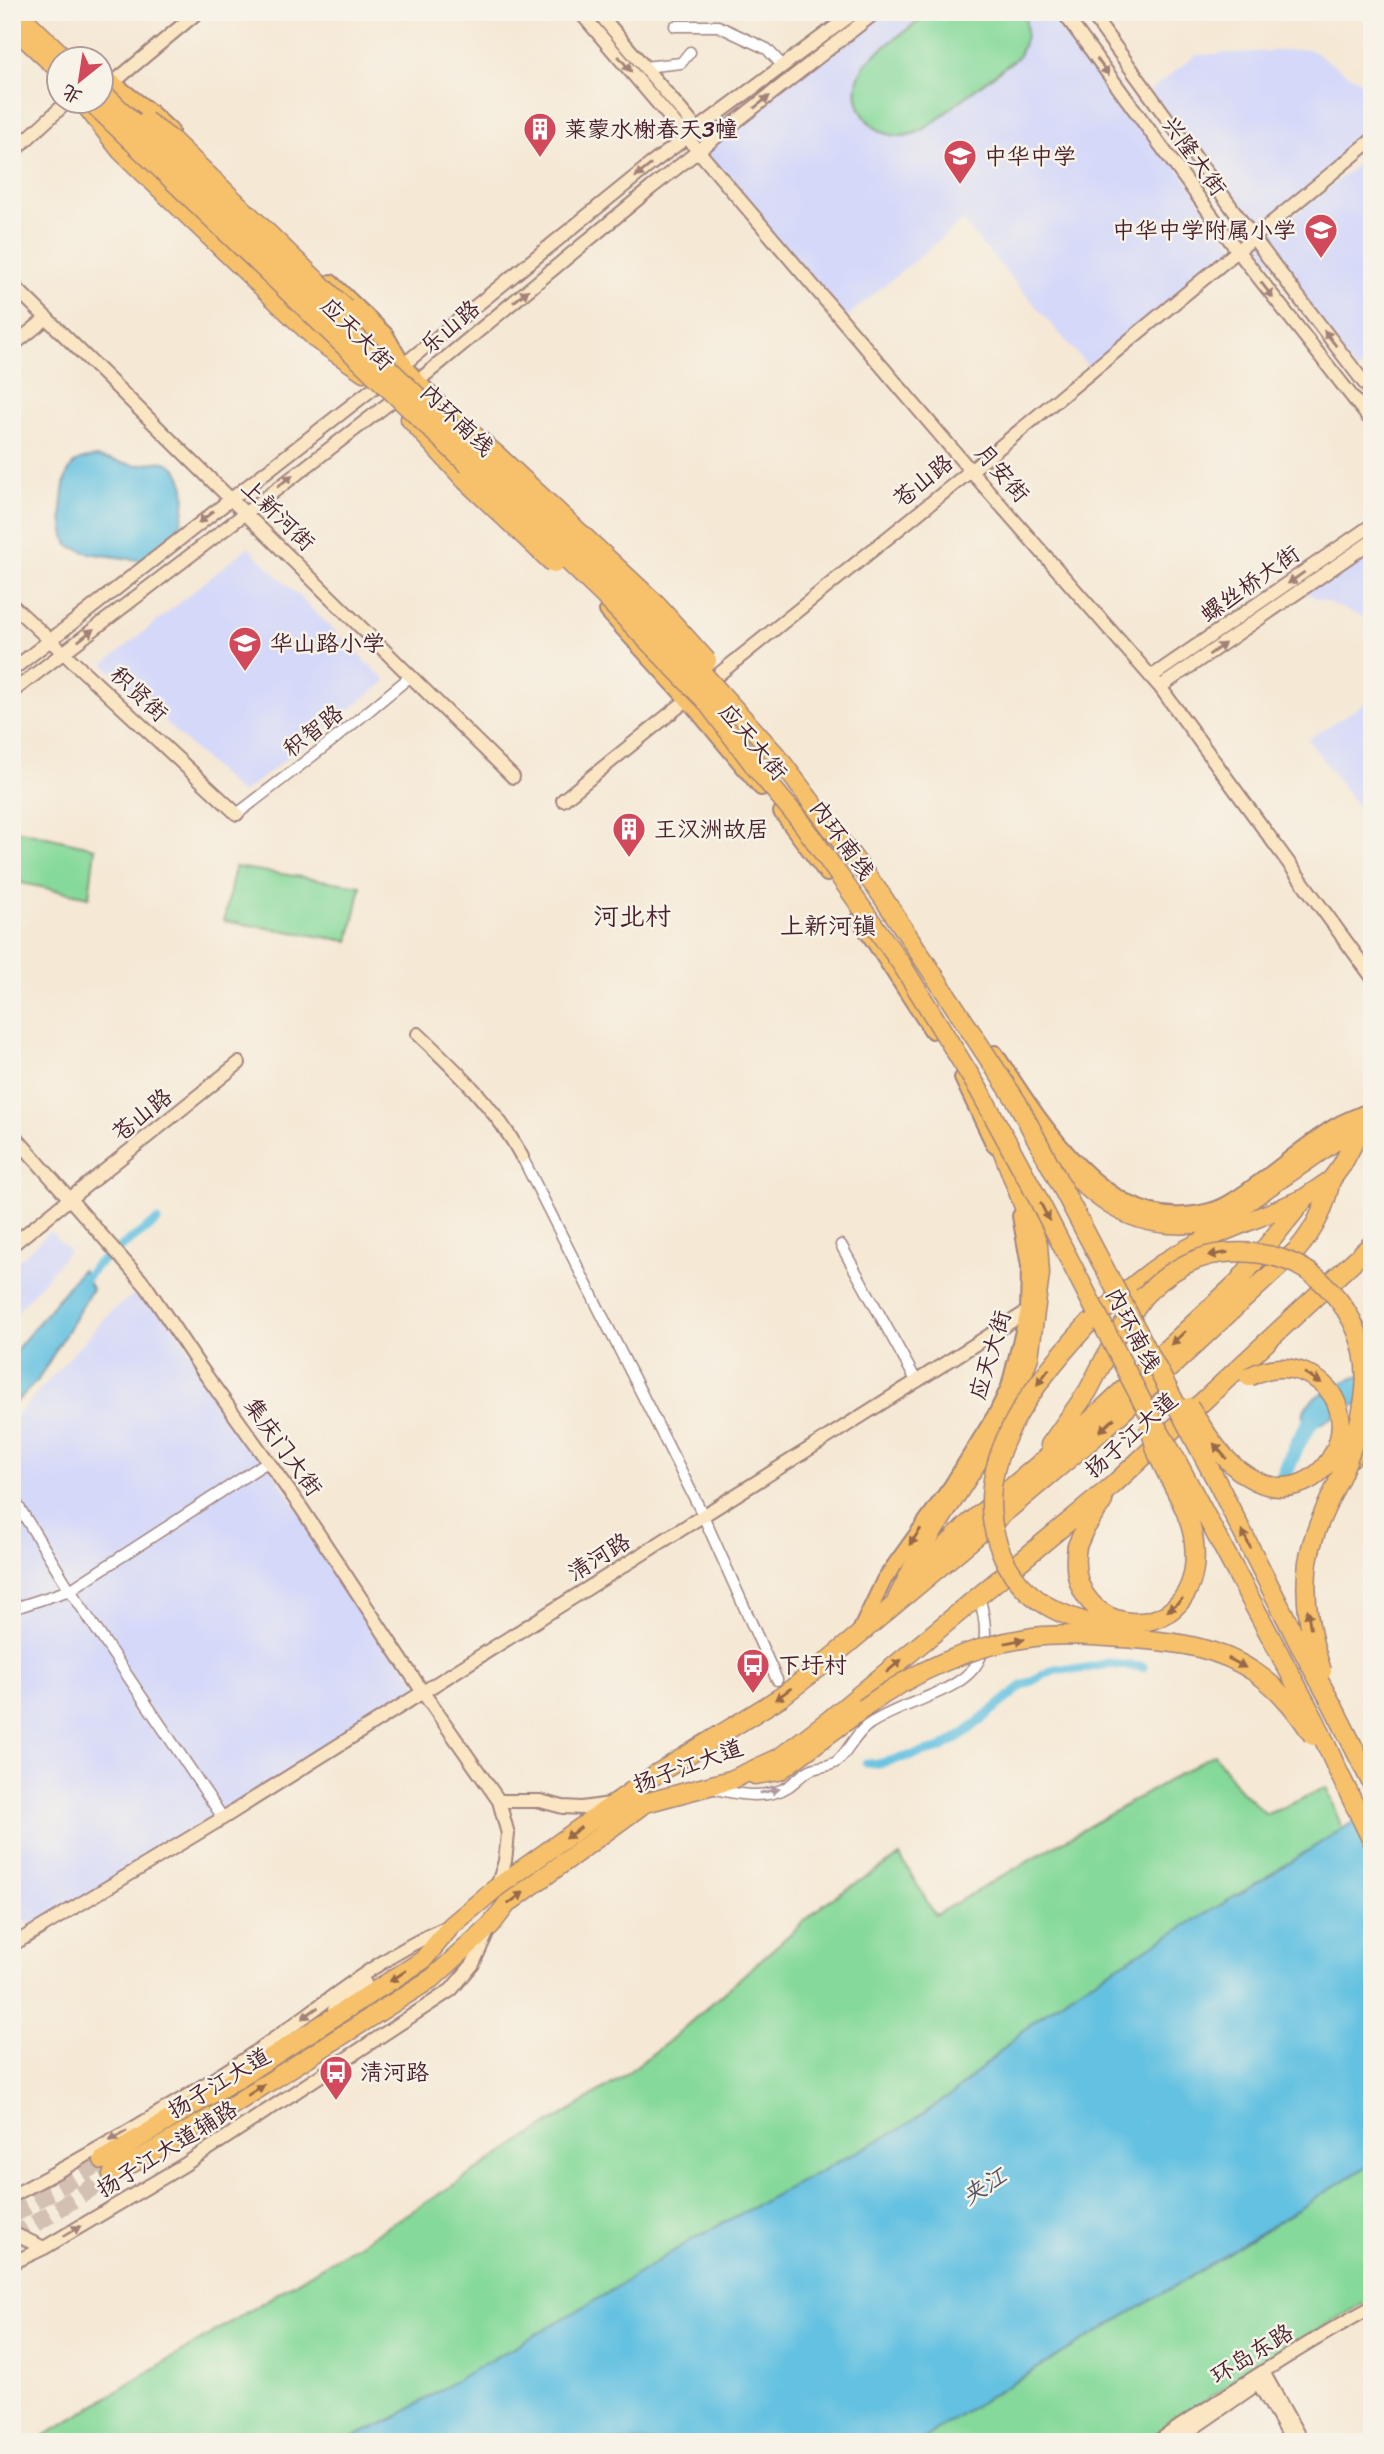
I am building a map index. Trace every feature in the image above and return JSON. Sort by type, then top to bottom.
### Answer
[{"type":"highway","points":[[18,12],[59,46]]},
{"type":"highway","points":[[12,26],[46,58]]},
{"type":"highway","points":[[116,94],[173,141],[403,365]]},
{"type":"highway","name":"内环南线","points":[[116,96],[687,656],[777,756],[883,896],[1017,1102],[1334,1708]]},
{"type":"highway","points":[[94,116],[121,152],[317,340],[370,378]]},
{"type":"highway","name":"内环南线","points":[[106,116],[601,593],[705,700],[802,824],[902,965],[979,1090],[1145,1407],[1174,1454],[1316,1722],[1337,1769]]},
{"type":"highway","points":[[439,405],[498,456],[655,603],[739,697],[777,756]]},
{"type":"highway","points":[[408,416],[465,480],[669,673],[759,772]]},
{"type":"highway","points":[[893,1605],[922,1549],[962,1489],[1012,1402],[1029,1357],[1032,1314],[1040,1274],[1038,1244],[979,1090]]},
{"type":"highway","points":[[1017,1102],[1059,1158],[1113,1209],[1135,1219],[1180,1225],[1199,1224],[1234,1211],[1349,1131],[1371,1110]]},
{"type":"highway","name":"扬子江大道","points":[[893,1605],[933,1556],[1091,1419],[1238,1282],[1306,1197],[1331,1180],[1342,1165],[1371,1110]]},
{"type":"highway","name":"扬子江大道","points":[[1331,1180],[1318,1222],[1297,1250],[1102,1431],[859,1634],[781,1697],[650,1778],[496,1888],[451,1926],[423,1960],[108,2168],[236,2103],[434,1977],[491,1925],[507,1904],[645,1803],[731,1780],[779,1758],[829,1720],[1113,1485],[1372,1244]]},
{"type":"highway","points":[[1306,1197],[1216,1234],[1167,1260],[1087,1325],[1032,1393],[1004,1444],[990,1492],[992,1524],[1005,1563],[1036,1601],[1051,1610],[1093,1625],[1221,1654],[1255,1672],[1280,1692],[1337,1769],[1372,1841]]},
{"type":"highway","points":[[1033,1468],[1088,1391],[1118,1333],[1143,1297],[1159,1280],[1197,1258],[1253,1251],[1306,1270],[1323,1282],[1353,1320],[1362,1343],[1366,1388],[1362,1415],[1342,1472]]},
{"type":"highway","points":[[1146,1347],[1209,1438],[1225,1457],[1247,1476],[1272,1486],[1292,1487],[1317,1476],[1334,1457],[1341,1436],[1339,1412],[1328,1389],[1303,1372],[1283,1368],[1259,1371],[1221,1387]]},
{"type":"highway","points":[[1113,1485],[1084,1530],[1077,1546],[1076,1572],[1082,1592],[1099,1611],[1130,1622],[1150,1621],[1179,1605],[1190,1590],[1195,1566],[1194,1540],[1189,1521],[1156,1451],[1145,1407]]},
{"type":"highway","points":[[1372,1421],[1326,1504],[1308,1561],[1306,1598],[1308,1624],[1334,1708],[1372,1783]]},
{"type":"highway","points":[[731,1780],[779,1771],[912,1675],[948,1659],[1036,1636],[1170,1641]]},
{"type":"main road","points":[[29,12],[62,46]]},
{"type":"main road","points":[[12,34],[46,65]]},
{"type":"main road","name":"应天大街","points":[[116,91],[147,109],[386,335],[403,365],[439,405],[619,579],[717,679],[830,814],[870,867],[1000,1060],[1061,1145],[1092,1180],[1115,1197],[1156,1214],[1188,1215],[1212,1209],[1226,1205],[1256,1186],[1338,1124],[1371,1110]]},
{"type":"main road","name":"应天大街","points":[[99,116],[596,599],[690,703],[790,822],[814,855],[897,975],[970,1091],[1006,1172],[1023,1225],[1032,1314],[997,1412],[952,1485],[884,1580],[859,1634]]},
{"type":"street","points":[[116,75],[198,12]]},
{"type":"street","name":"月安街","points":[[580,12],[704,147],[973,473],[1160,687],[1372,978]]},
{"type":"street","points":[[598,12],[644,67],[692,134]]},
{"type":"street","name":"乐山路","points":[[12,670],[231,498],[370,378],[403,365],[692,134],[855,12]]},
{"type":"street","name":"乐山路","points":[[12,692],[418,381],[704,147],[876,12]]},
{"type":"street","name":"兴隆大街","points":[[1063,12],[1239,254],[1372,422]]},
{"type":"street","name":"兴隆大街","points":[[1090,12],[1255,241],[1372,393]]},
{"type":"street","points":[[675,26],[718,26],[766,49],[783,66]]},
{"type":"street","points":[[644,67],[681,63],[690,52]]},
{"type":"street","points":[[12,153],[52,116]]},
{"type":"street","name":"苍山路","points":[[1255,241],[1372,140]]},
{"type":"street","name":"苍山路","points":[[563,800],[690,703],[1255,241],[1372,150]]},
{"type":"street","name":"上新河街","points":[[12,284],[513,777]]},
{"type":"street","points":[[12,346],[47,318]]},
{"type":"street","name":"螺丝桥大街","points":[[1151,677],[1372,524]]},
{"type":"street","name":"螺丝桥大街","points":[[1160,687],[1372,541]]},
{"type":"street","name":"积贤街","points":[[12,605],[237,814]]},
{"type":"street","name":"积智路","points":[[237,814],[411,676]]},
{"type":"street","points":[[418,1034],[470,1084],[509,1133],[701,1511],[777,1680]]},
{"type":"street","name":"苍山路","points":[[12,1245],[239,1063]]},
{"type":"street","name":"集庆门大街","points":[[12,1133],[146,1286],[302,1509],[422,1691],[499,1801]]},
{"type":"street","points":[[841,1245],[917,1382]]},
{"type":"street","name":"清河路","points":[[12,1945],[223,1818],[917,1382],[1032,1314]]},
{"type":"street","points":[[12,1609],[70,1590],[267,1462]]},
{"type":"street","points":[[12,1496],[70,1590],[223,1818]]},
{"type":"street","points":[[704,1786],[744,1796],[786,1788],[808,1771],[836,1763],[856,1736],[870,1723],[947,1690],[964,1679],[975,1667],[985,1641],[986,1619],[979,1597]]},
{"type":"street","points":[[496,1888],[505,1861],[508,1834],[499,1801],[540,1801],[563,1807],[582,1808],[616,1803]]},
{"type":"street","name":"扬子江大道辅路","points":[[12,2263],[44,2248],[184,2165],[451,1990],[473,1964],[491,1925]]},
{"type":"street","name":"扬子江大道辅路","points":[[17,2194],[242,2060],[414,1942],[451,1926]]},
{"type":"street","points":[[318,2027],[384,1962]]},
{"type":"street","points":[[12,2210],[17,2194]]},
{"type":"street","points":[[12,2233],[44,2248]]},
{"type":"street","name":"环岛东路","points":[[1172,2442],[1329,2330],[1372,2307]]},
{"type":"street","name":"环岛东路","points":[[1157,2442],[1261,2378],[1372,2316]]},
{"type":"street","points":[[1261,2378],[1292,2442]]},
{"type":"street","points":[[1261,2378],[1302,2442]]},
{"type":"shaded area","name":"中华中学","points":[[878,12],[1066,12],[1237,250],[1091,370],[962,221],[843,320],[699,150]]},
{"type":"shaded area","points":[[1309,49],[1372,89],[1372,140],[1253,238],[1148,92],[1196,55]]},
{"type":"shaded area","name":"中华中学附属小学","points":[[1372,153],[1372,361],[1356,372],[1258,244]]},
{"type":"shaded area","points":[[1372,525],[1372,621],[1300,591],[1293,580]]},
{"type":"shaded area","name":"华山路小学","points":[[248,547],[386,681],[241,794],[104,664]]},
{"type":"shaded area","points":[[1372,699],[1372,827],[1308,739]]},
{"type":"shaded area","points":[[50,1231],[69,1251],[12,1318],[12,1261],[22,1258]]},
{"type":"shaded area","points":[[146,1286],[422,1691],[40,1929],[12,1913],[12,1421],[111,1311]]},
{"type":"green space","points":[[931,12],[1024,12],[1025,40],[1018,57],[932,124],[905,136],[891,135],[868,121],[860,109],[858,81],[868,61]]},
{"type":"green space","points":[[12,829],[95,848],[89,897],[12,881]]},
{"type":"green space","points":[[235,867],[361,886],[349,941],[224,921]]},
{"type":"green space","points":[[1214,1754],[1241,1791],[1266,1814],[1326,1787],[1348,1844],[1076,2036],[385,2442],[34,2442],[411,2212],[615,2082],[668,2042],[825,1903],[900,1856],[935,1915]]},
{"type":"green space","points":[[1372,2163],[1372,2299],[1271,2356],[1144,2442],[919,2442],[959,2415],[1195,2274]]},
{"type":"water","points":[[96,457],[138,465],[162,462],[177,470],[184,490],[183,514],[177,535],[167,548],[146,561],[88,553],[68,545],[62,515],[66,479],[69,470],[77,461]]},
{"type":"water","points":[[82,1269],[92,1289],[38,1380],[12,1406],[12,1355]]},
{"type":"water","points":[[1372,1372],[1361,1402],[1319,1424],[1310,1425],[1304,1416],[1305,1408],[1313,1399],[1351,1379]]},
{"type":"water","name":"夹江","points":[[1372,1810],[1372,2163],[1195,2274],[959,2415],[919,2442],[342,2442],[395,2418],[604,2295],[691,2240],[902,2128],[954,2093],[1035,2020],[1070,1994],[1249,1888]]},
{"type":"waterway","points":[[79,1287],[96,1265],[157,1221]]},
{"type":"waterway","points":[[1282,1482],[1304,1432],[1324,1409]]},
{"type":"waterway","points":[[866,1763],[877,1764],[941,1748],[966,1732],[1022,1686],[1055,1669],[1080,1669],[1107,1664],[1143,1667]]},
{"type":"tunnel","points":[[12,2215],[103,2160]]},
{"type":"tunnel","points":[[12,2238],[112,2175]]},
{"type":"place","name":"莱蒙水榭春天3幢","points":[[540,159]]},
{"type":"place","name":"中华中学","points":[[960,186]]},
{"type":"place","name":"中华中学附属小学","points":[[1321,260]]},
{"type":"place","name":"华山路小学","points":[[245,673]]},
{"type":"place","name":"王汉洲故居","points":[[629,859]]},
{"type":"place","name":"下圩村","points":[[753,1695]]},
{"type":"place","name":"清河路","points":[[336,2102]]},
{"type":"district","name":"河北村","points":[[632,916]]},
{"type":"district","name":"上新河镇","points":[[828,926]]}]
